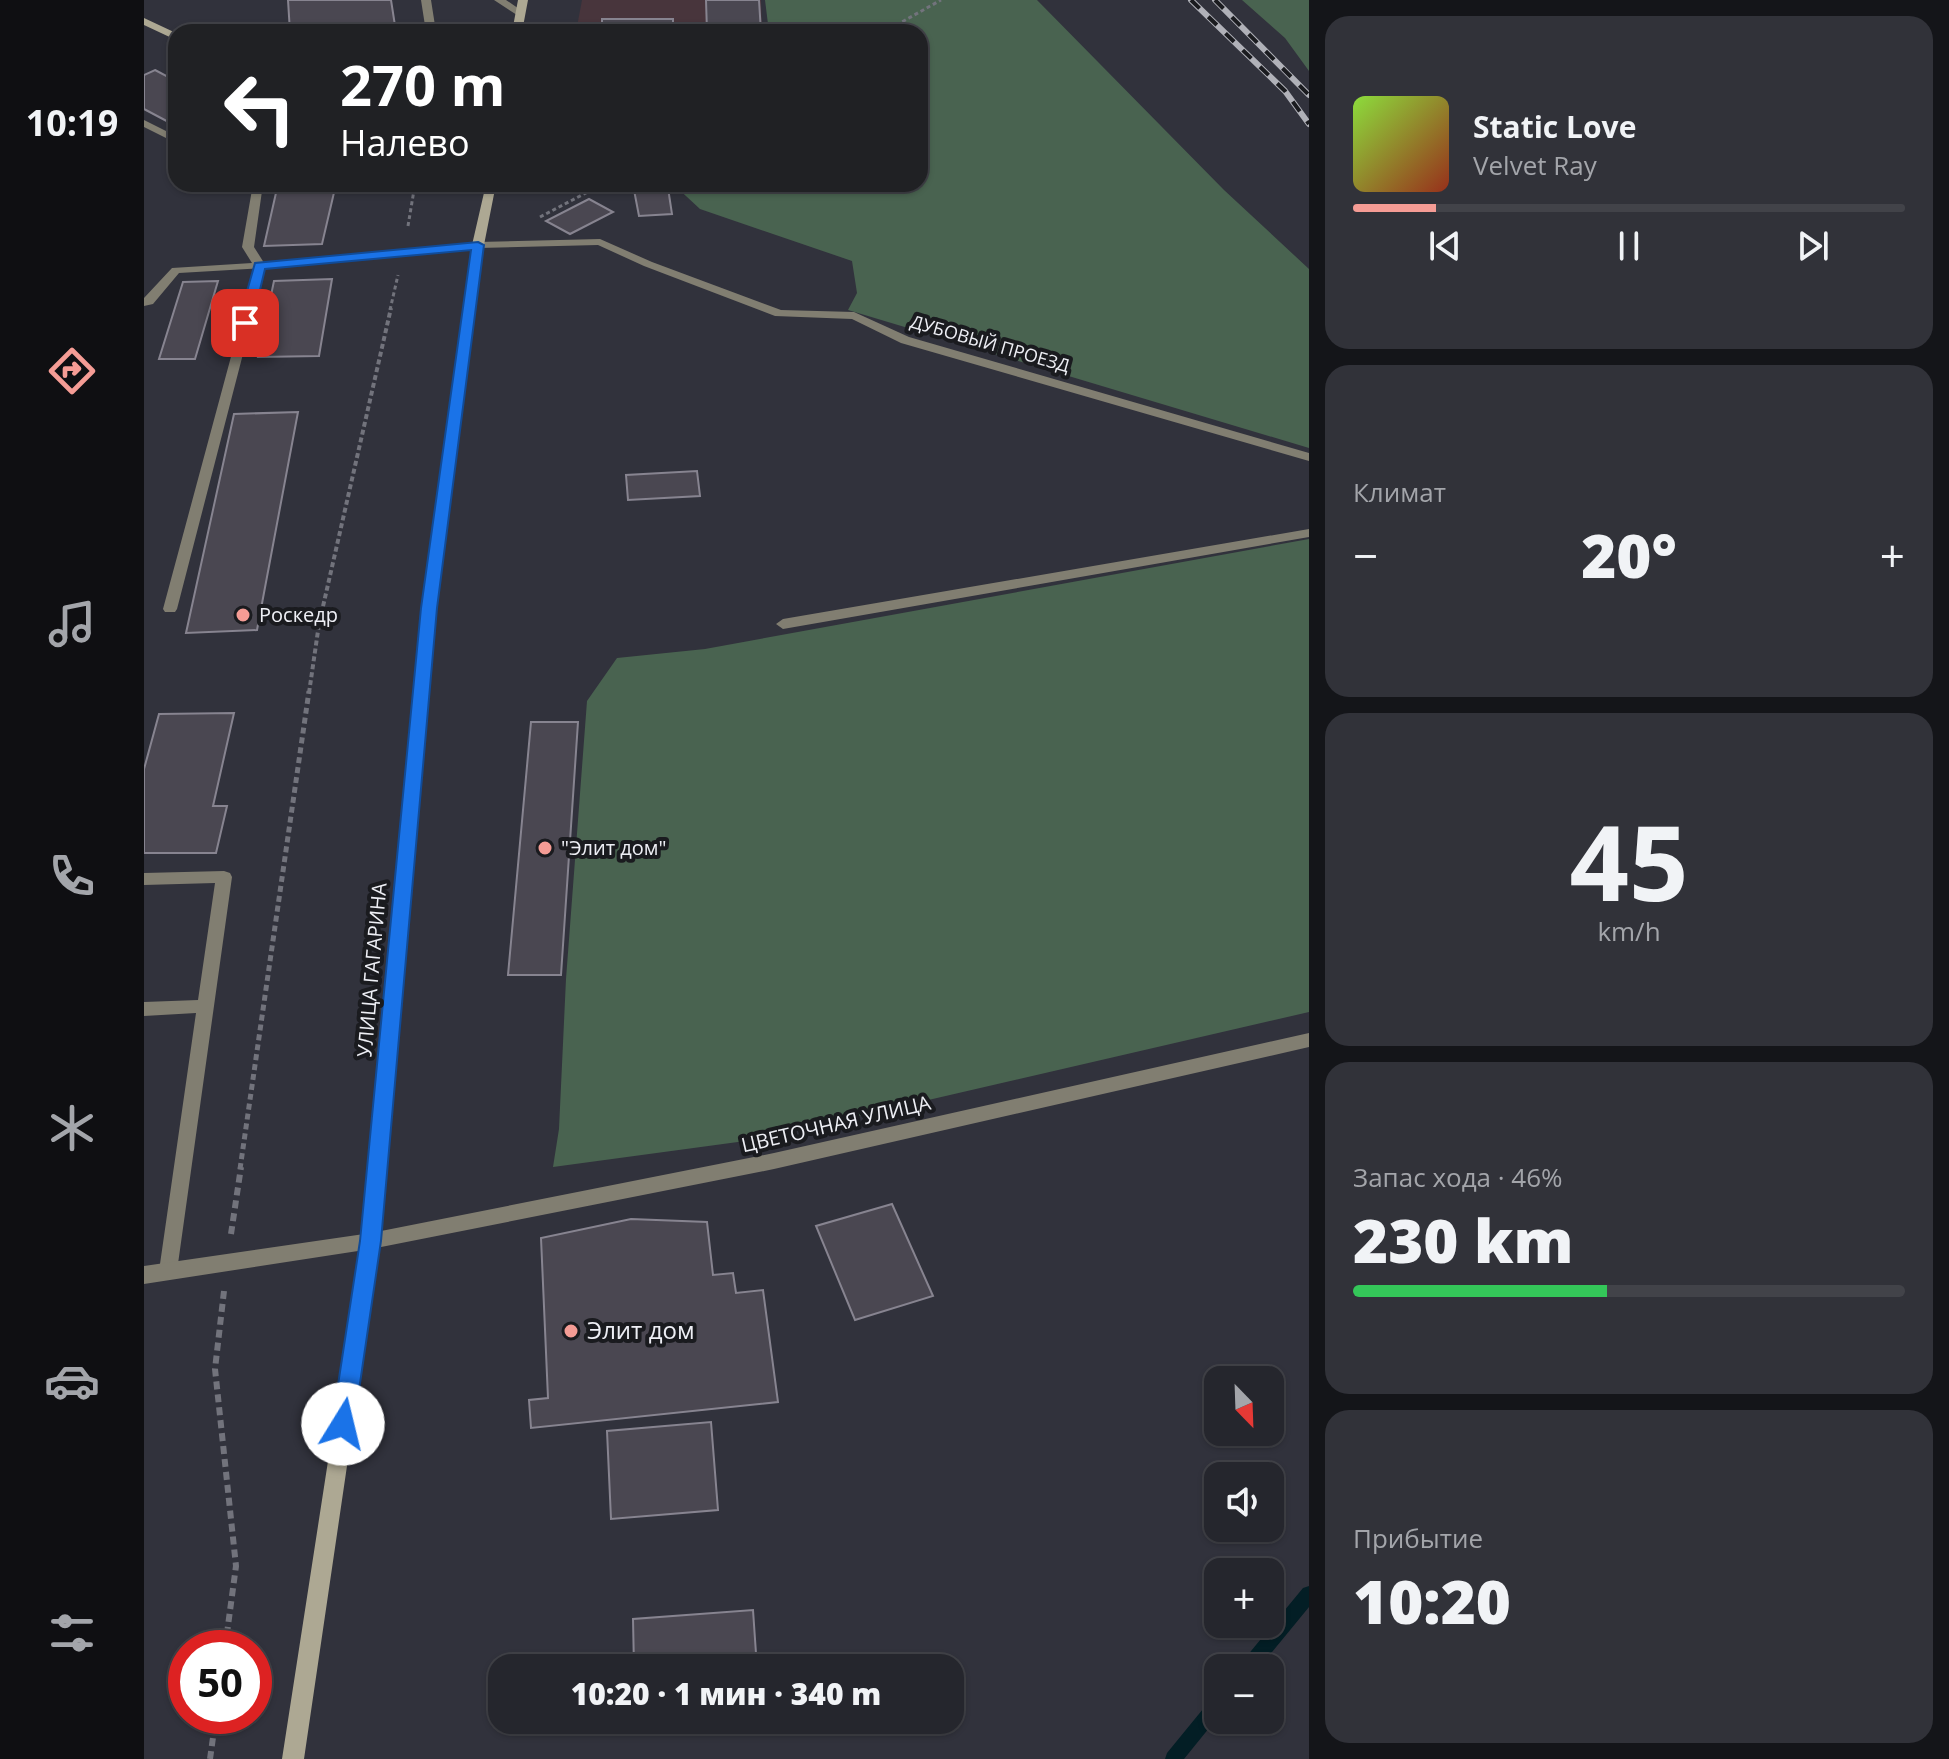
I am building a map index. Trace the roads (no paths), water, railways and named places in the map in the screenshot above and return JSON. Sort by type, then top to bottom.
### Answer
[{"type":"main road","points":[[518,24],[523,0]]},
{"type":"main road","points":[[144,21],[168,33]]},
{"type":"main road","name":"УЛИЦА ГАГАРИНА","points":[[293,1759],[371,1241],[429,608],[486,192]]},
{"type":"street","points":[[426,0],[430,24]]},
{"type":"street","points":[[499,0],[520,13]]},
{"type":"street","points":[[144,123],[168,136]]},
{"type":"street","points":[[170,609],[260,266],[248,247],[257,192]]},
{"type":"street","name":"ДУБОВЫЙ ПРОЕЗД","points":[[144,302],[149,302],[176,270],[260,266],[478,245],[600,242],[648,264],[779,313],[854,316],[905,340],[1309,457]]},
{"type":"street","points":[[783,624],[1309,533]]},
{"type":"street","points":[[144,879],[224,877],[168,1271]]},
{"type":"street","points":[[144,1009],[206,1006]]},
{"type":"street","name":"ЦВЕТОЧНАЯ УЛИЦА","points":[[144,1275],[371,1241],[774,1161],[1309,1040]]},
{"type":"waterway","points":[[1260,1654],[1309,1594]]},
{"type":"waterway","points":[[1173,1759],[1204,1721]]},
{"type":"railway","points":[[1191,0],[1285,91],[1309,124]]},
{"type":"railway","points":[[1215,0],[1309,95]]},
{"type":"place","name":"Роскедр","points":[[243,615]]},
{"type":"place","name":"\"Элит дом\"","points":[[545,848]]},
{"type":"place","name":"Элит дом","points":[[571,1331]]}]
